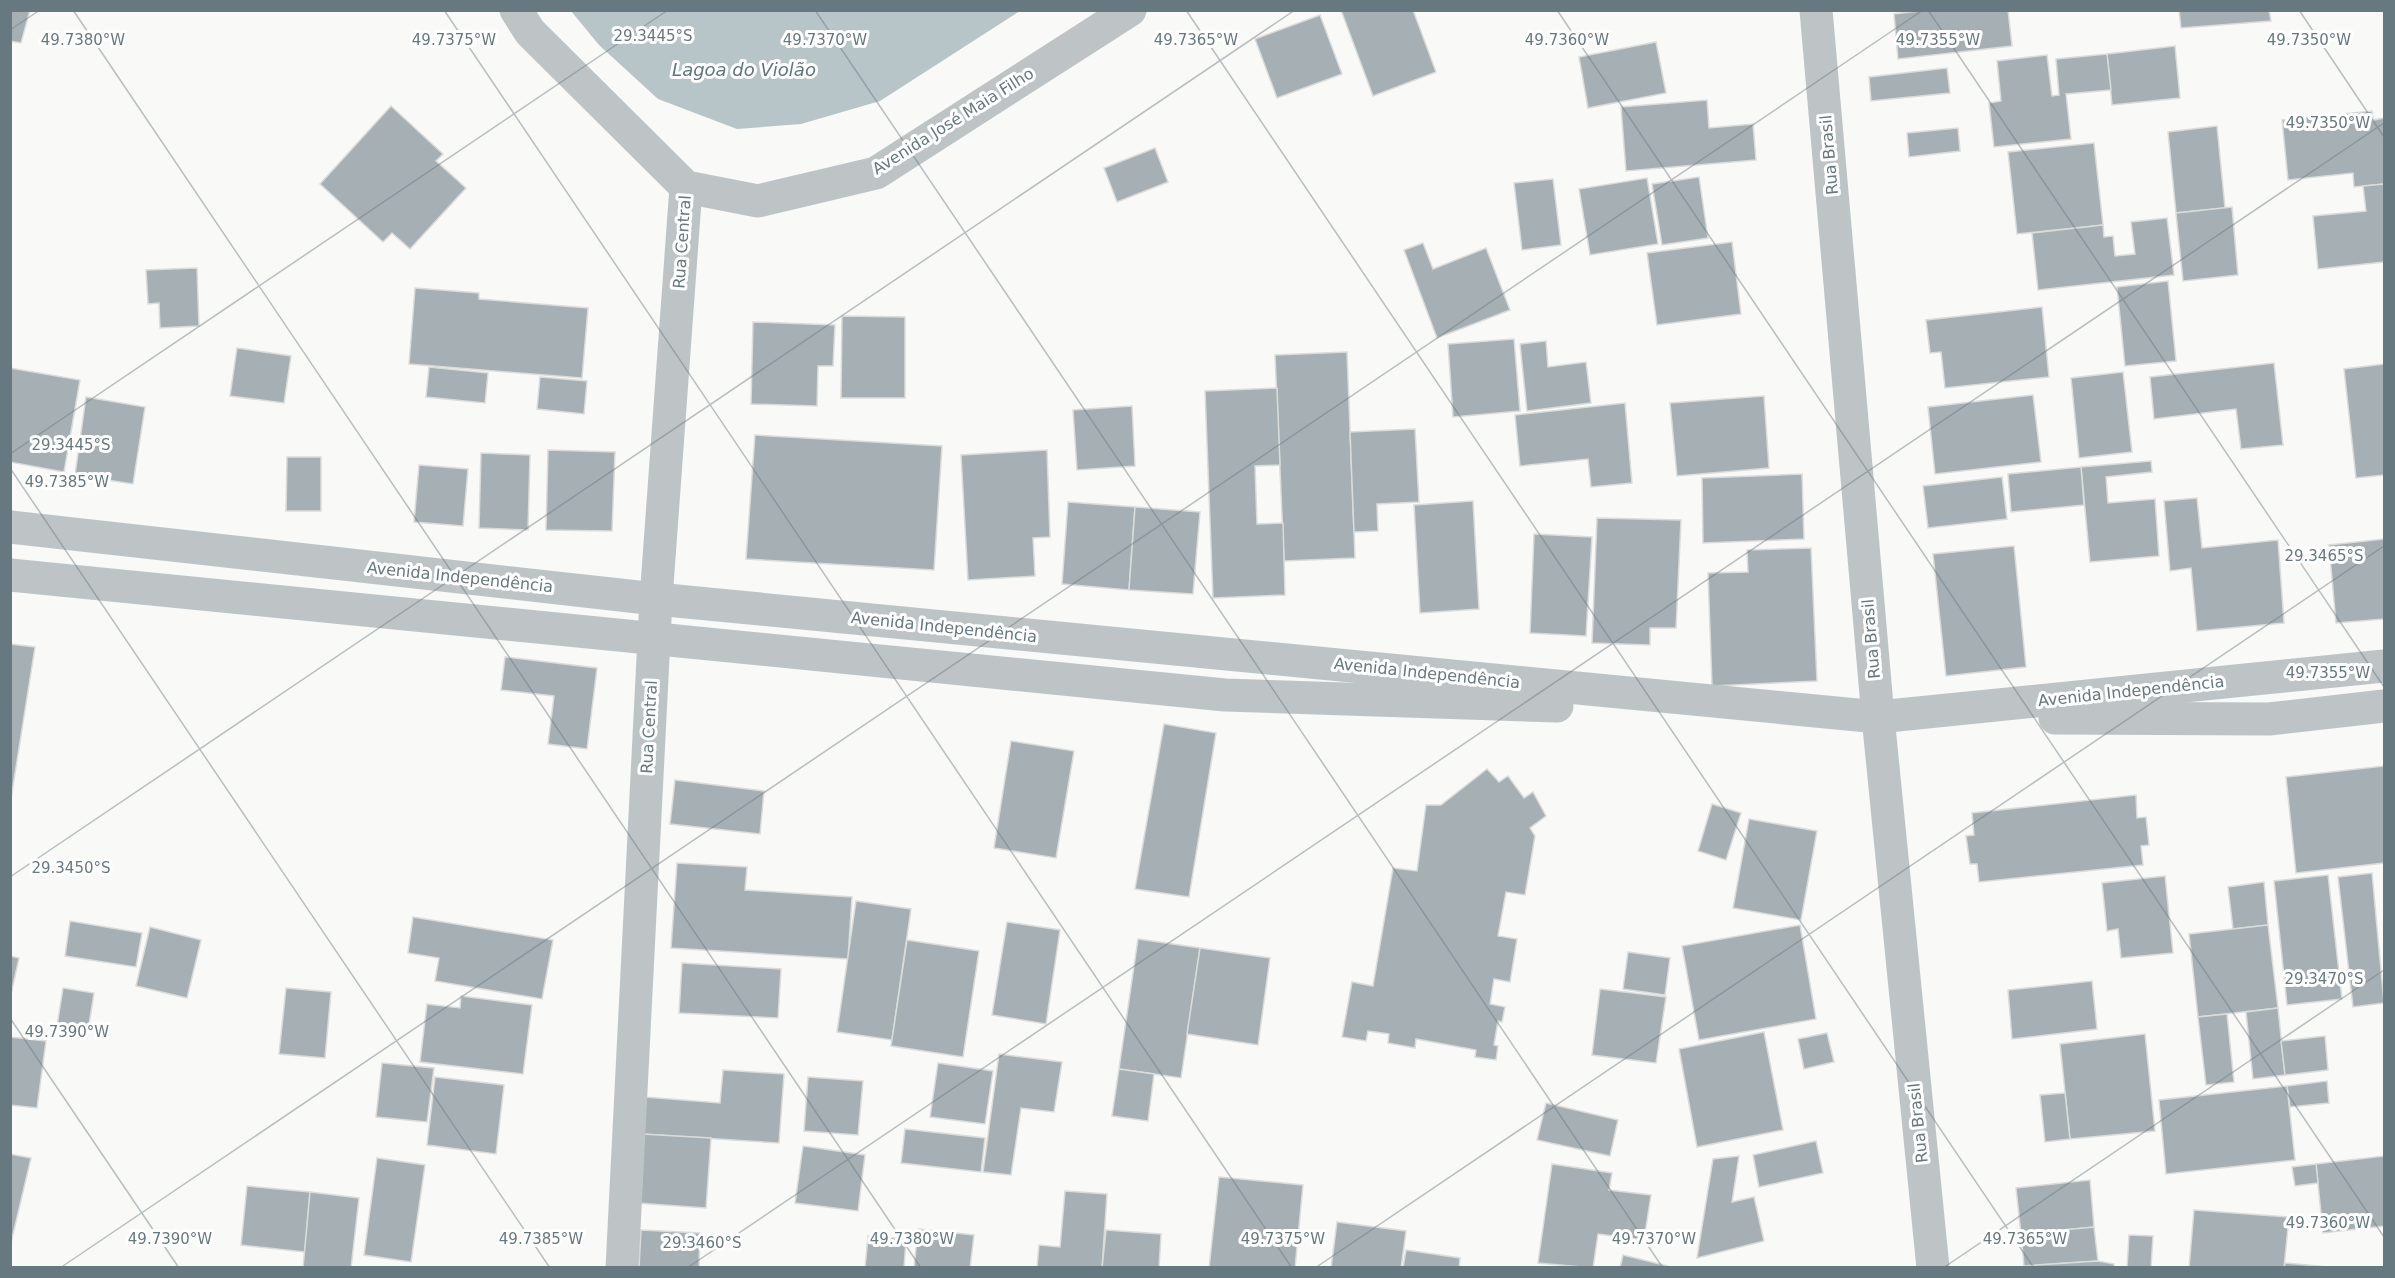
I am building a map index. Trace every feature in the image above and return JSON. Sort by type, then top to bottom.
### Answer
[{"type":"street","points":[[516,10],[530,32],[686,187]]},
{"type":"street","name":"Avenida José Maia Filho","points":[[686,187],[758,201],[876,172],[1130,10]]},
{"type":"street","name":"Rua Brasil","points":[[1816,10],[1878,717],[1933,1268]]},
{"type":"street","name":"Rua Central","points":[[622,1268],[656,599],[686,187]]},
{"type":"street","name":"Avenida Independência","points":[[10,527],[656,599],[1878,717],[2385,666]]},
{"type":"street","points":[[184,592],[195,548]]},
{"type":"street","name":"Avenida Independência","points":[[10,575],[1225,696],[1878,717],[2269,719],[2385,706]]},
{"type":"street","points":[[1225,696],[1229,654]]},
{"type":"street","points":[[2266,678],[2269,719]]},
{"type":"water","name":"Lagoa do Violão","points":[[571,11],[1020,11],[880,101],[801,124],[737,129],[658,99],[599,45]]},
{"type":"building","points":[[10,10],[30,10],[21,43],[10,41]]},
{"type":"building","points":[[1341,10],[1413,10],[1436,72],[1373,96]]},
{"type":"building","points":[[1927,10],[2008,10],[2012,46],[1898,59],[1894,14]]},
{"type":"building","points":[[2179,10],[2269,10],[2271,21],[2181,28]]},
{"type":"building","points":[[1320,15],[1342,74],[1277,98],[1255,39]]},
{"type":"building","points":[[1656,42],[1666,93],[1588,108],[1579,57]]},
{"type":"building","points":[[2175,46],[2180,98],[2112,105],[2107,54]]},
{"type":"building","points":[[2107,54],[2111,90],[2066,94],[2071,139],[1994,147],[1989,103],[2001,101],[1997,61],[2047,55],[2052,96],[2059,95],[2056,59]]},
{"type":"building","points":[[1947,68],[1950,93],[1871,101],[1869,77]]},
{"type":"building","points":[[1707,100],[1709,128],[1753,124],[1756,160],[1626,171],[1621,107]]},
{"type":"building","points":[[391,106],[443,154],[436,161],[466,188],[410,249],[392,233],[383,242],[320,184]]},
{"type":"building","points":[[2372,111],[2373,120],[2384,118],[2384,184],[2354,187],[2353,173],[2288,180],[2282,120]]},
{"type":"building","points":[[2217,126],[2225,208],[2176,213],[2168,132]]},
{"type":"building","points":[[1958,128],[1960,151],[1909,157],[1907,133]]},
{"type":"building","points":[[2094,143],[2103,225],[2017,234],[2008,152]]},
{"type":"building","points":[[1155,148],[1168,182],[1117,202],[1104,168]]},
{"type":"building","points":[[1699,177],[1708,238],[1662,245],[1652,184]]},
{"type":"building","points":[[1647,178],[1658,244],[1590,255],[1579,189]]},
{"type":"building","points":[[1553,179],[1561,245],[1522,250],[1514,183]]},
{"type":"building","points":[[2384,184],[2384,262],[2318,269],[2313,216],[2366,211],[2363,186]]},
{"type":"building","points":[[2232,207],[2238,275],[2183,281],[2176,213]]},
{"type":"building","points":[[2167,218],[2174,275],[2038,290],[2032,233],[2103,225],[2104,237],[2113,236],[2115,256],[2135,254],[2131,222]]},
{"type":"building","points":[[1732,242],[1741,314],[1657,325],[1647,253]]},
{"type":"building","points":[[1423,243],[1433,269],[1486,248],[1510,310],[1437,338],[1404,250]]},
{"type":"building","points":[[197,268],[199,326],[160,328],[159,303],[148,304],[146,270]]},
{"type":"building","points":[[2168,281],[2176,361],[2125,366],[2117,287]]},
{"type":"building","points":[[415,288],[479,293],[479,299],[588,308],[582,378],[409,364]]},
{"type":"building","points":[[2042,307],[2049,377],[1945,388],[1941,352],[1930,353],[1926,320]]},
{"type":"building","points":[[842,316],[905,317],[905,398],[841,398]]},
{"type":"building","points":[[753,322],[835,325],[833,366],[818,366],[817,406],[751,404]]},
{"type":"building","points":[[1514,339],[1520,411],[1453,417],[1448,344]]},
{"type":"building","points":[[1546,341],[1548,367],[1586,362],[1591,403],[1527,411],[1520,344]]},
{"type":"building","points":[[237,348],[291,356],[284,403],[230,396]]},
{"type":"building","points":[[1347,352],[1355,558],[1284,561],[1275,355]]},
{"type":"building","points":[[2274,363],[2283,445],[2241,449],[2236,409],[2154,419],[2150,377]]},
{"type":"building","points":[[2384,364],[2384,475],[2356,478],[2344,369]]},
{"type":"building","points":[[429,367],[488,373],[485,403],[426,397]]},
{"type":"building","points":[[10,368],[80,380],[64,472],[10,462]]},
{"type":"building","points":[[2123,372],[2132,452],[2079,458],[2071,378]]},
{"type":"building","points":[[540,377],[587,381],[584,414],[537,409]]},
{"type":"building","points":[[1277,388],[1280,465],[1255,466],[1257,524],[1283,523],[1285,595],[1213,598],[1205,391]]},
{"type":"building","points":[[2033,395],[2041,462],[1935,474],[1928,407]]},
{"type":"building","points":[[1764,396],[1769,468],[1677,476],[1670,403]]},
{"type":"building","points":[[86,397],[145,407],[133,484],[75,475]]},
{"type":"building","points":[[1625,403],[1632,483],[1591,487],[1588,459],[1520,466],[1515,415]]},
{"type":"building","points":[[1132,406],[1135,466],[1077,470],[1073,410]]},
{"type":"building","points":[[1415,429],[1419,502],[1377,504],[1378,531],[1354,532],[1350,432]]},
{"type":"building","points":[[755,435],[942,446],[934,570],[746,559]]},
{"type":"building","points":[[548,450],[615,452],[612,531],[546,530]]},
{"type":"building","points":[[1047,450],[1050,537],[1033,538],[1035,576],[968,580],[961,455]]},
{"type":"building","points":[[481,453],[530,455],[528,530],[479,528]]},
{"type":"building","points":[[287,457],[321,457],[321,511],[286,511]]},
{"type":"building","points":[[2151,461],[2152,472],[2106,477],[2108,503],[2155,499],[2159,556],[2090,562],[2081,467]]},
{"type":"building","points":[[419,465],[468,469],[463,526],[414,522]]},
{"type":"building","points":[[2081,467],[2084,505],[2011,512],[2008,474]]},
{"type":"building","points":[[1802,474],[1804,539],[1703,543],[1702,478]]},
{"type":"building","points":[[2002,477],[2007,519],[1928,528],[1923,486]]},
{"type":"building","points":[[2197,498],[2202,548],[2278,540],[2284,623],[2197,631],[2191,568],[2170,571],[2164,501]]},
{"type":"building","points":[[1473,501],[1479,609],[1420,613],[1414,505]]},
{"type":"building","points":[[1068,502],[1135,507],[1129,590],[1062,584]]},
{"type":"building","points":[[1135,507],[1200,512],[1193,594],[1129,590]]},
{"type":"building","points":[[1597,518],[1681,520],[1676,628],[1650,628],[1650,645],[1592,643]]},
{"type":"building","points":[[1534,534],[1592,537],[1586,636],[1530,633]]},
{"type":"building","points":[[2384,539],[2384,619],[2336,623],[2329,545]]},
{"type":"building","points":[[2014,546],[2026,667],[1946,676],[1933,554]]},
{"type":"building","points":[[1811,548],[1817,681],[1712,686],[1708,573],[1748,572],[1747,550]]},
{"type":"building","points":[[10,644],[35,647],[10,805]]},
{"type":"building","points":[[505,657],[597,668],[587,749],[548,744],[554,696],[501,690]]},
{"type":"building","points":[[1164,724],[1216,733],[1189,897],[1135,889]]},
{"type":"building","points":[[1011,741],[1074,751],[1056,858],[994,848]]},
{"type":"building","points":[[2384,766],[2384,863],[2296,873],[2286,777]]},
{"type":"building","points":[[1487,769],[1499,782],[1508,776],[1524,798],[1533,792],[1546,816],[1530,828],[1535,836],[1525,895],[1506,892],[1498,936],[1517,939],[1510,982],[1494,979],[1490,1004],[1505,1007],[1502,1022],[1498,1021],[1494,1045],[1498,1046],[1496,1060],[1475,1057],[1476,1050],[1416,1039],[1415,1048],[1388,1043],[1389,1034],[1368,1031],[1366,1041],[1342,1037],[1352,982],[1373,986],[1393,868],[1417,871],[1426,805],[1441,805]]},
{"type":"building","points":[[675,780],[764,791],[760,834],[670,824]]},
{"type":"building","points":[[2136,795],[2137,818],[2146,817],[2149,845],[2141,846],[2143,865],[1979,882],[1977,864],[1970,864],[1966,836],[1974,835],[1972,813]]},
{"type":"building","points":[[1712,804],[1741,813],[1726,860],[1698,851]]},
{"type":"building","points":[[1749,819],[1817,831],[1801,920],[1733,908]]},
{"type":"building","points":[[677,863],[747,867],[745,890],[852,897],[848,959],[671,948]]},
{"type":"building","points":[[2372,873],[2384,1003],[2353,1007],[2338,877]]},
{"type":"building","points":[[2328,875],[2342,999],[2287,1005],[2274,881]]},
{"type":"building","points":[[2165,876],[2173,953],[2121,958],[2118,929],[2107,931],[2102,883]]},
{"type":"building","points":[[2264,882],[2268,925],[2233,929],[2228,887]]},
{"type":"building","points":[[856,901],[911,909],[892,1040],[837,1032]]},
{"type":"building","points":[[413,917],[553,940],[542,999],[435,981],[439,958],[408,953]]},
{"type":"building","points":[[70,921],[142,933],[136,967],[65,956]]},
{"type":"building","points":[[1007,922],[1060,930],[1046,1024],[992,1015]]},
{"type":"building","points":[[1800,925],[1816,1019],[1699,1040],[1682,946]]},
{"type":"building","points":[[2268,925],[2278,1008],[2198,1017],[2189,934]]},
{"type":"building","points":[[150,927],[201,940],[187,998],[136,986]]},
{"type":"building","points":[[1138,939],[1200,948],[1181,1078],[1119,1069]]},
{"type":"building","points":[[907,940],[979,951],[963,1057],[891,1046]]},
{"type":"building","points":[[1200,948],[1270,958],[1258,1045],[1187,1034]]},
{"type":"building","points":[[1628,952],[1670,958],[1665,995],[1623,989]]},
{"type":"building","points":[[10,956],[19,958],[10,999]]},
{"type":"building","points":[[682,963],[781,969],[778,1018],[679,1013]]},
{"type":"building","points":[[2092,981],[2097,1029],[2012,1039],[2008,990]]},
{"type":"building","points":[[63,988],[94,993],[88,1031],[57,1026]]},
{"type":"building","points":[[286,988],[331,992],[325,1058],[279,1054]]},
{"type":"building","points":[[1600,989],[1666,997],[1656,1063],[1592,1055]]},
{"type":"building","points":[[461,996],[532,1005],[523,1074],[420,1062],[427,1004],[460,1008]]},
{"type":"building","points":[[2278,1008],[2285,1075],[2253,1079],[2246,1012]]},
{"type":"building","points":[[2227,1014],[2234,1082],[2206,1085],[2198,1017]]},
{"type":"building","points":[[1764,1032],[1783,1130],[1697,1147],[1679,1049]]},
{"type":"building","points":[[1827,1033],[1834,1062],[1804,1069],[1798,1039]]},
{"type":"building","points":[[2145,1034],[2155,1131],[2070,1139],[2060,1044]]},
{"type":"building","points":[[2325,1036],[2328,1070],[2285,1075],[2281,1041]]},
{"type":"building","points":[[10,1037],[46,1041],[37,1108],[10,1105]]},
{"type":"building","points":[[999,1054],[1062,1062],[1054,1112],[1021,1108],[1011,1175],[983,1172]]},
{"type":"building","points":[[382,1063],[434,1068],[427,1122],[376,1117]]},
{"type":"building","points":[[938,1063],[993,1071],[985,1124],[930,1117]]},
{"type":"building","points":[[1119,1069],[1154,1074],[1148,1121],[1112,1116]]},
{"type":"building","points":[[723,1070],[784,1074],[779,1143],[642,1134],[645,1097],[720,1103]]},
{"type":"building","points":[[435,1077],[504,1085],[496,1154],[427,1145]]},
{"type":"building","points":[[808,1077],[863,1081],[858,1135],[804,1131]]},
{"type":"building","points":[[2327,1081],[2329,1103],[2290,1107],[2287,1086]]},
{"type":"building","points":[[2287,1086],[2295,1160],[2166,1174],[2159,1100]]},
{"type":"building","points":[[2065,1093],[2070,1139],[2045,1142],[2040,1095]]},
{"type":"building","points":[[1546,1103],[1618,1120],[1610,1156],[1537,1140]]},
{"type":"building","points":[[905,1129],[985,1138],[981,1172],[901,1163]]},
{"type":"building","points":[[642,1134],[711,1138],[706,1208],[637,1203]]},
{"type":"building","points":[[1816,1141],[1823,1173],[1759,1187],[1753,1155]]},
{"type":"building","points":[[803,1146],[865,1155],[858,1211],[795,1203]]},
{"type":"building","points":[[10,1154],[31,1158],[10,1247]]},
{"type":"building","points":[[1739,1156],[1732,1202],[1754,1197],[1764,1241],[1697,1258],[1713,1159]]},
{"type":"building","points":[[2384,1156],[2384,1226],[2323,1233],[2316,1164]]},
{"type":"building","points":[[377,1158],[425,1165],[411,1262],[364,1255]]},
{"type":"building","points":[[1552,1164],[1612,1173],[1609,1190],[1651,1195],[1644,1240],[1598,1234],[1593,1268],[1538,1263]]},
{"type":"building","points":[[2316,1164],[2318,1183],[2295,1186],[2292,1167]]},
{"type":"building","points":[[1219,1177],[1303,1185],[1295,1268],[1209,1268]]},
{"type":"building","points":[[2090,1180],[2094,1227],[2021,1234],[2016,1188]]},
{"type":"building","points":[[247,1186],[310,1192],[305,1252],[241,1245]]},
{"type":"building","points":[[1065,1191],[1107,1194],[1102,1268],[1037,1268],[1039,1245],[1060,1247]]},
{"type":"building","points":[[310,1192],[359,1198],[351,1268],[303,1268]]},
{"type":"building","points":[[2194,1210],[2289,1217],[2284,1268],[2189,1268]]},
{"type":"building","points":[[1337,1222],[1406,1231],[1401,1268],[1331,1268]]},
{"type":"building","points":[[2094,1227],[2098,1261],[2024,1266],[2021,1234]]},
{"type":"building","points":[[918,1229],[974,1235],[970,1268],[914,1268]]},
{"type":"building","points":[[641,1230],[700,1233],[699,1268],[639,1268]]},
{"type":"building","points":[[1106,1230],[1161,1234],[1159,1268],[1102,1268]]},
{"type":"building","points":[[2129,1235],[2153,1236],[2151,1268],[2127,1268]]},
{"type":"building","points":[[868,1236],[906,1239],[904,1268],[865,1268]]},
{"type":"building","points":[[1406,1250],[1460,1258],[1459,1268],[1403,1268]]},
{"type":"building","points":[[1623,1255],[1668,1266],[1667,1268],[1620,1268]]},
{"type":"building","points":[[2098,1261],[2114,1264],[2114,1268],[2036,1268],[2036,1265]]},
{"type":"building","points":[[2285,1263],[2338,1268],[2284,1268]]}]
